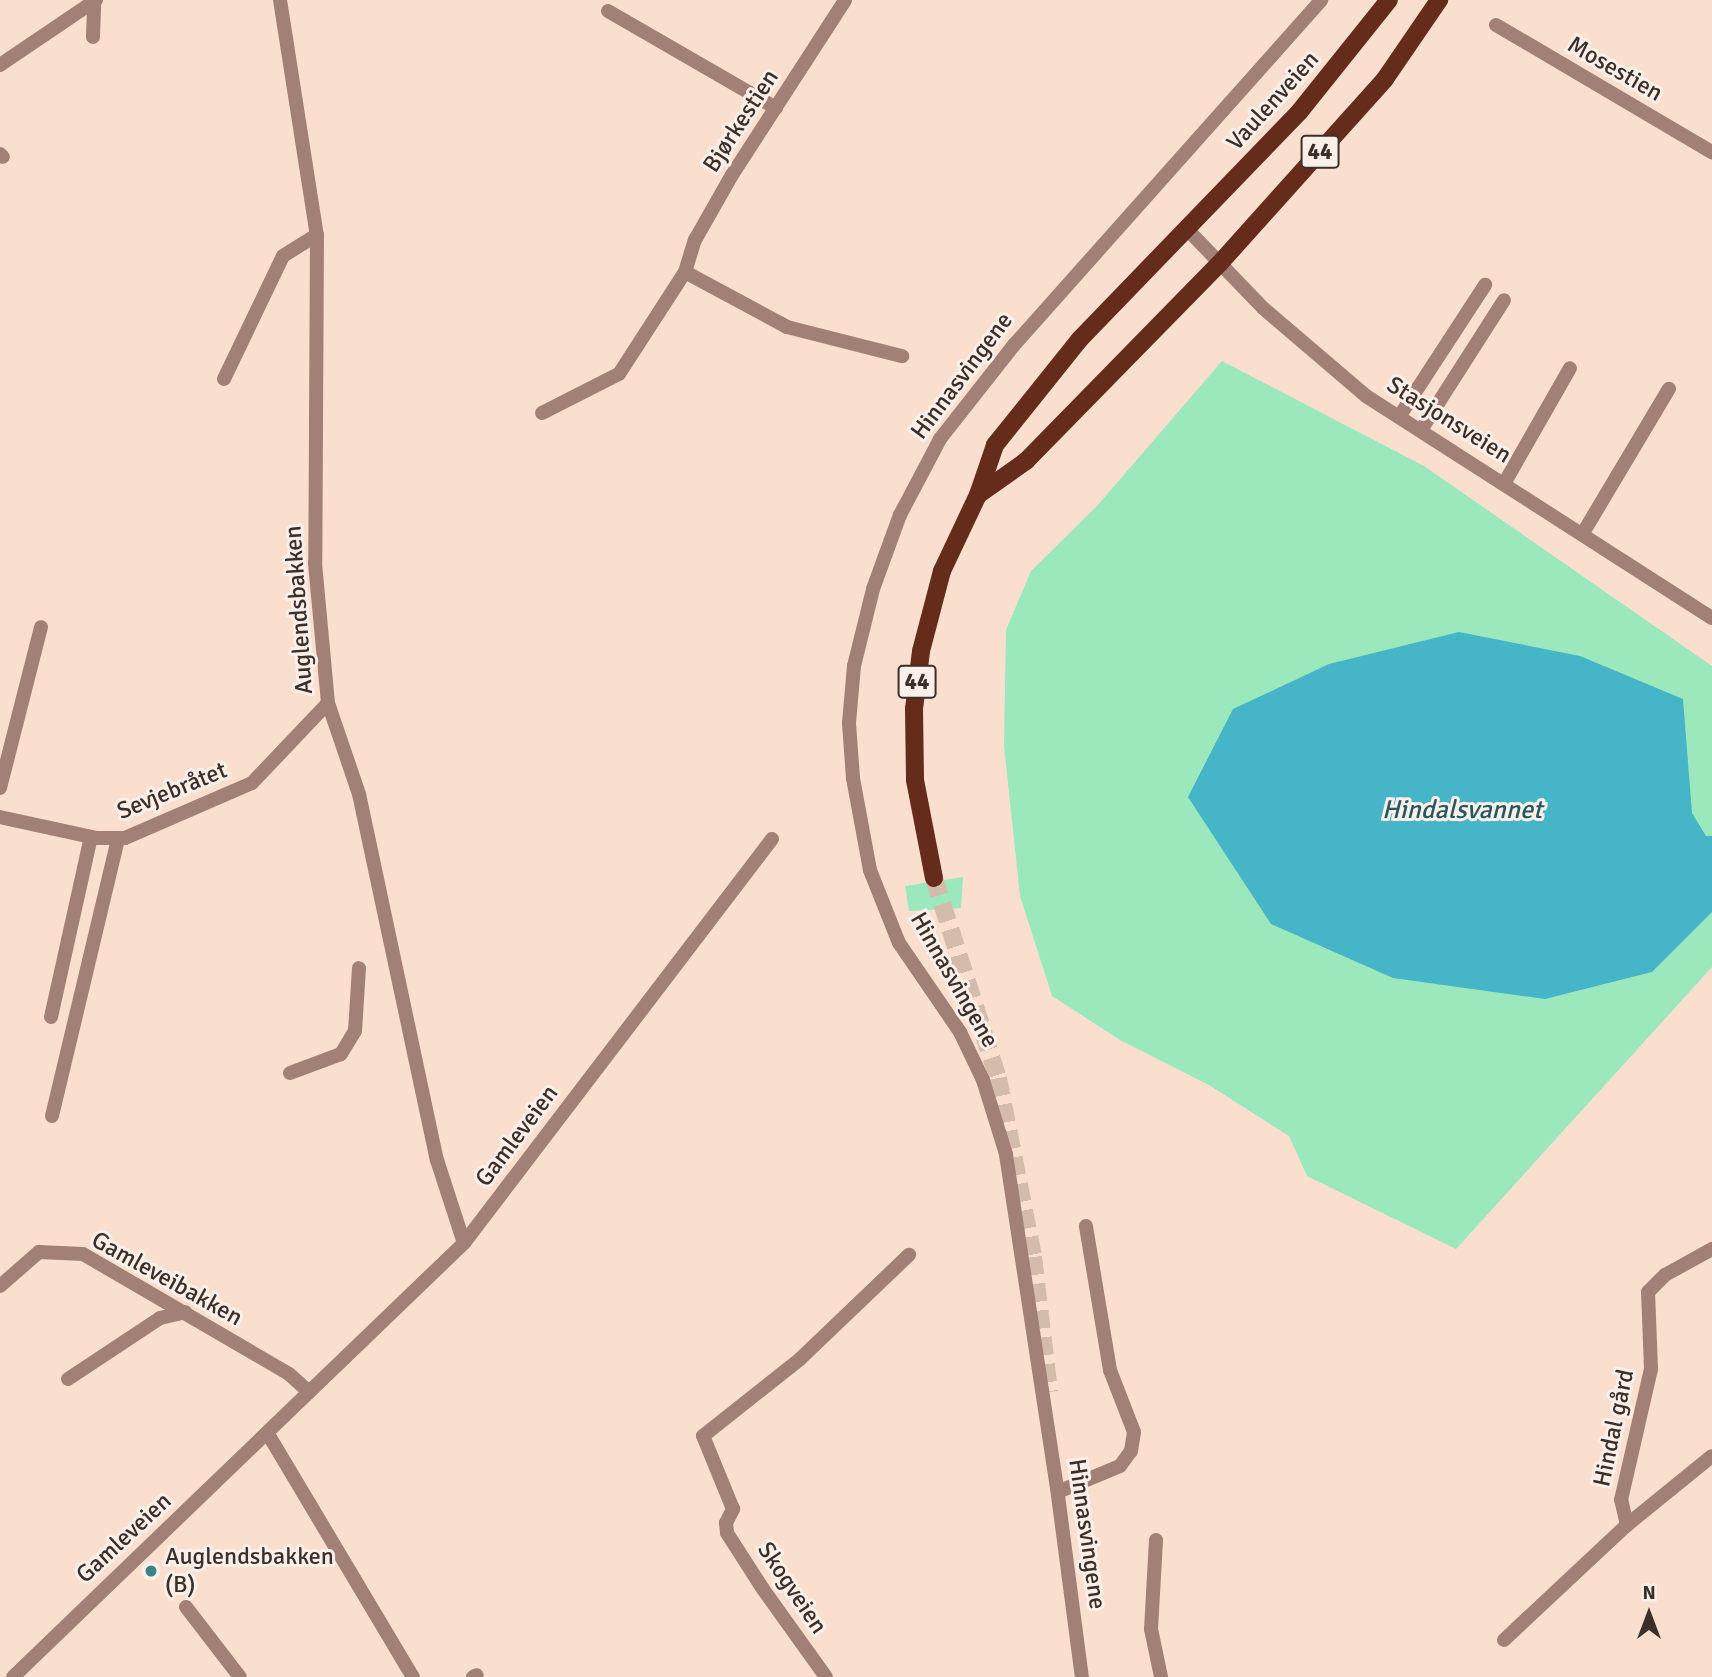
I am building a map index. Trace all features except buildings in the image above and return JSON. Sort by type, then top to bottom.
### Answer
[{"type":"main road","name":"Vaulenveien","points":[[1187,229],[1308,102],[1389,0]]},
{"type":"main road","name":"44","points":[[978,495],[1026,461],[1220,263],[1385,79],[1439,0]]},
{"type":"main road","name":"Hinnasvingene","points":[[934,878],[915,780],[918,674],[930,608],[978,495],[995,445],[1045,379],[1187,229]]},
{"type":"street","name":"Auglendsbakken","points":[[280,0],[317,235],[315,563],[328,703],[359,794],[433,1141],[464,1243]]},
{"type":"street","name":"Bjørkestien","points":[[542,413],[619,374],[685,272],[695,240],[845,0]]},
{"type":"street","name":"Hinnasvingene","points":[[1082,1677],[1058,1489],[1006,1154],[983,1080],[960,1032],[900,943],[870,870],[853,778],[849,723],[855,666],[873,589],[900,515],[940,439],[1014,345],[1321,0]]},
{"type":"street","points":[[93,37],[95,1]]},
{"type":"street","points":[[0,65],[95,1]]},
{"type":"street","points":[[608,10],[776,108]]},
{"type":"street","name":"Mosestien","points":[[1496,26],[1712,152]]},
{"type":"street","name":"Stasjonsveien","points":[[1187,229],[1273,317],[1366,396],[1505,482],[1712,618]]},
{"type":"street","points":[[224,379],[283,256],[317,235]]},
{"type":"street","points":[[685,272],[787,327],[902,356]]},
{"type":"street","points":[[1399,417],[1485,285]]},
{"type":"street","points":[[1421,430],[1504,300]]},
{"type":"street","points":[[1505,482],[1570,368]]},
{"type":"street","points":[[1583,533],[1670,389]]},
{"type":"street","points":[[0,788],[41,626]]},
{"type":"street","name":"Sevjebråtet","points":[[0,817],[91,837],[118,838],[252,783],[328,703]]},
{"type":"street","points":[[51,1017],[91,837]]},
{"type":"street","points":[[52,1116],[118,838]]},
{"type":"street","name":"Gamleveien","points":[[13,1677],[464,1243],[772,839]]},
{"type":"street","points":[[290,1073],[341,1054],[355,1031],[359,968]]},
{"type":"street","points":[[1058,1489],[1120,1466],[1131,1451],[1134,1432],[1110,1370],[1086,1226]]},
{"type":"street","name":"Hindal gård","points":[[1627,1525],[1621,1500],[1649,1396],[1651,1369],[1648,1292],[1665,1275],[1712,1249]]},
{"type":"street","name":"Gamleveibakken","points":[[0,1286],[39,1252],[83,1254],[289,1374],[309,1392]]},
{"type":"street","name":"Skogveien","points":[[826,1677],[762,1589],[727,1533],[726,1523],[733,1509],[703,1436],[800,1359],[909,1255]]},
{"type":"street","points":[[68,1379],[160,1318],[185,1312]]},
{"type":"street","points":[[268,1434],[413,1677]]},
{"type":"street","name":"Hindal gård","points":[[1504,1640],[1627,1525],[1709,1462]]},
{"type":"street","points":[[1156,1540],[1151,1629],[1161,1677]]},
{"type":"street","points":[[186,1607],[240,1677]]},
{"type":"green space","points":[[1222,361],[1424,466],[1712,666],[1712,967],[1456,1249],[1307,1176],[1289,1136],[1209,1085],[1120,1040],[1052,996],[1020,896],[1004,746],[1006,630],[1031,571],[1097,506]]},
{"type":"green space","points":[[963,877],[961,908],[909,911],[905,886]]},
{"type":"water","name":"Hindalsvannet","points":[[1459,632],[1580,656],[1683,699],[1692,813],[1706,836],[1712,836],[1712,912],[1652,972],[1545,999],[1393,978],[1271,924],[1188,797],[1233,709],[1329,664]]},
{"type":"tunnel","points":[[934,878],[998,1078],[1033,1257],[1049,1392]]},
{"type":"place","name":"Auglendsbakken (B)","points":[[151,1571]]}]
